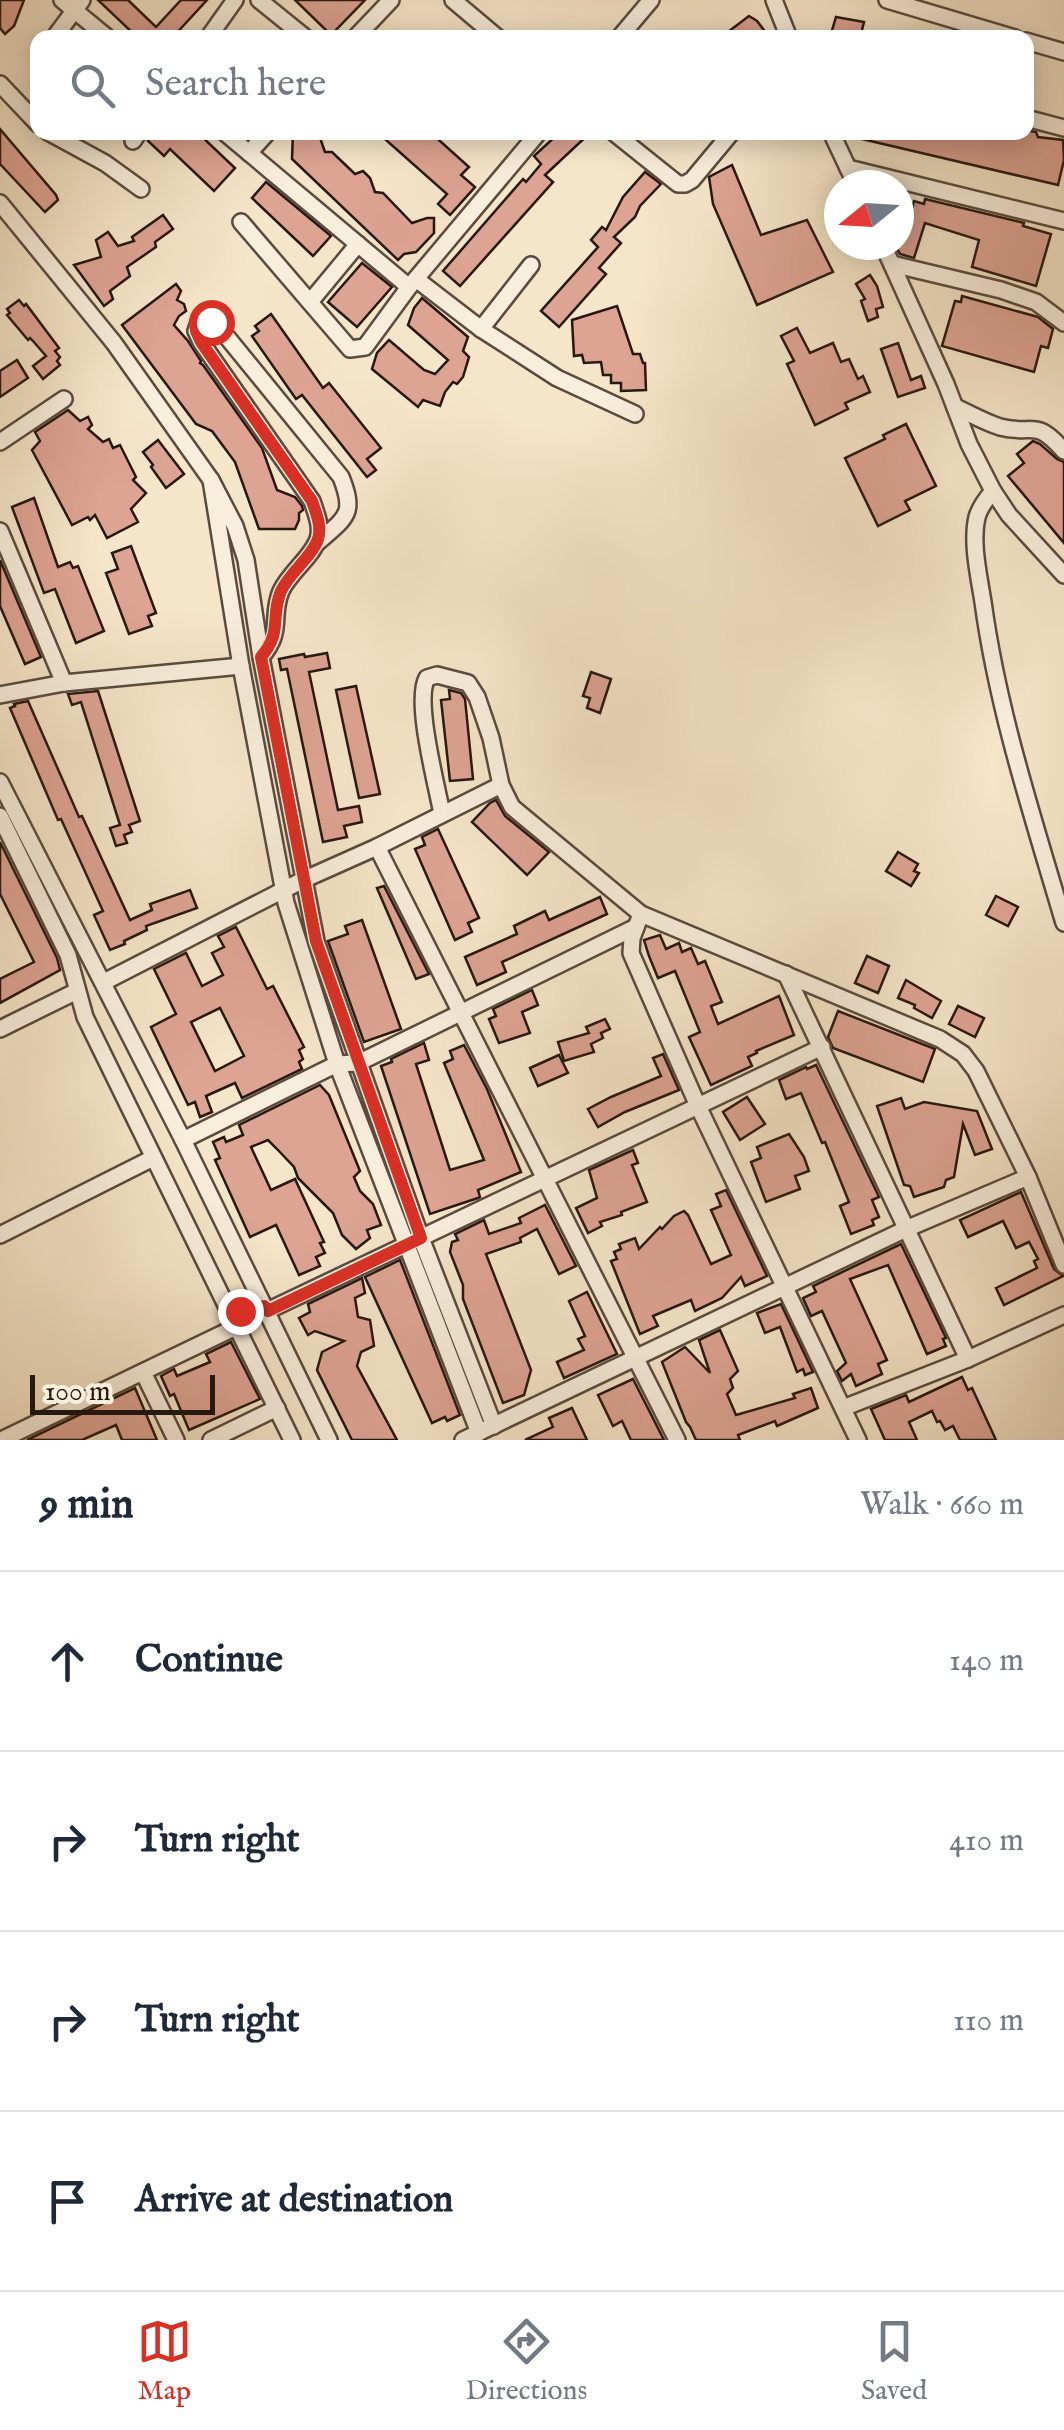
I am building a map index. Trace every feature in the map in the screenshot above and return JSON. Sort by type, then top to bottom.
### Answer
[{"type":"street","points":[[214,30],[235,0]]},
{"type":"street","points":[[258,0],[296,30]]},
{"type":"street","points":[[363,30],[391,0]]},
{"type":"street","points":[[453,0],[489,30]]},
{"type":"street","points":[[626,30],[651,0]]},
{"type":"street","points":[[774,0],[786,30]]},
{"type":"street","points":[[887,0],[989,30]]},
{"type":"street","points":[[58,30],[73,3],[100,30]]},
{"type":"street","points":[[283,30],[288,24]]},
{"type":"street","points":[[1034,43],[1064,52]]},
{"type":"street","points":[[0,84],[30,116]]},
{"type":"street","points":[[1034,120],[1064,128]]},
{"type":"street","points":[[63,140],[141,188]]},
{"type":"street","points":[[234,140],[358,244],[412,283],[557,378],[635,414]]},
{"type":"street","points":[[249,153],[261,140]]},
{"type":"street","points":[[241,222],[350,349],[364,347],[412,283],[533,140]]},
{"type":"street","points":[[623,140],[678,184],[685,184],[725,140]]},
{"type":"street","points":[[835,140],[848,168],[1064,220]]},
{"type":"street","points":[[0,203],[102,328],[211,480],[235,526],[246,560],[316,941],[414,1241]]},
{"type":"street","points":[[310,302],[358,244]]},
{"type":"street","points":[[890,260],[993,491],[1009,515],[1064,576]]},
{"type":"street","points":[[892,264],[1002,290],[1036,302],[1064,324]]},
{"type":"street","points":[[481,329],[531,265]]},
{"type":"street","points":[[261,657],[271,646],[276,630],[277,602],[283,586],[348,511],[350,500],[341,477],[218,326],[203,319],[196,331],[201,342],[312,501],[320,527],[318,542]]},
{"type":"street","points":[[0,442],[64,399]]},
{"type":"street","points":[[955,407],[1004,428],[1040,430],[1064,451]]},
{"type":"street","points":[[211,480],[241,666],[284,891],[299,947],[337,1064],[414,1241],[486,1429]]},
{"type":"street","points":[[993,491],[980,508],[976,538],[989,649],[1009,735],[1062,912]]},
{"type":"street","points":[[0,531],[64,684]]},
{"type":"street","points":[[0,695],[64,684],[241,666]]},
{"type":"street","points":[[442,814],[423,707],[423,686],[427,678],[437,675],[468,683],[477,697],[501,785],[512,808],[638,921],[786,974],[956,1048],[976,1071],[1028,1177],[1064,1265]]},
{"type":"street","points":[[0,782],[183,1140],[328,1440]]},
{"type":"street","points":[[104,984],[303,880],[501,785]]},
{"type":"street","points":[[0,816],[68,954],[77,992],[153,1158],[292,1440]]},
{"type":"street","points":[[377,846],[677,1440]]},
{"type":"street","points":[[183,1140],[337,1064],[358,1063],[460,1014],[638,921]]},
{"type":"street","points":[[638,921],[631,953],[698,1106],[858,1440]]},
{"type":"street","points":[[786,974],[968,1359]]},
{"type":"street","points":[[0,1029],[77,992],[87,975],[104,984]]},
{"type":"street","points":[[77,992],[96,1005],[104,1002],[104,984]]},
{"type":"street","points":[[2,1440],[238,1327],[248,1308],[268,1314],[822,1047]]},
{"type":"street","points":[[0,1235],[153,1158]]},
{"type":"street","points":[[463,1440],[906,1229],[1028,1177]]},
{"type":"street","points":[[238,1327],[261,1336],[268,1314]]},
{"type":"street","points":[[842,1408],[968,1359],[1064,1314]]},
{"type":"street","points":[[143,1372],[176,1440]]},
{"type":"street","points":[[212,1440],[277,1408]]},
{"type":"building","points":[[0,0],[24,0],[14,26],[5,34],[0,28]]},
{"type":"building","points":[[98,0],[128,0],[156,27],[181,0],[207,0],[179,30],[130,30]]},
{"type":"building","points":[[295,0],[365,0],[336,30],[326,30]]},
{"type":"building","points":[[749,16],[764,30],[731,30]]},
{"type":"building","points":[[836,17],[864,22],[862,30],[832,30]]},
{"type":"building","points":[[0,129],[56,195],[58,200],[45,212],[0,164]]},
{"type":"building","points":[[1036,132],[1038,137],[1063,140],[1064,160],[1058,185],[866,140],[1034,140]]},
{"type":"building","points":[[205,140],[235,168],[214,191],[170,149],[164,156],[148,141]]},
{"type":"building","points":[[293,140],[321,140],[325,152],[332,152],[355,174],[363,171],[375,192],[383,193],[412,223],[434,218],[434,233],[416,252],[404,254],[398,260],[292,159]]},
{"type":"building","points":[[386,140],[439,140],[469,167],[461,175],[475,187],[450,215],[438,204],[447,194]]},
{"type":"building","points":[[551,140],[582,140],[545,175],[553,182],[460,286],[443,271],[523,179],[526,182],[541,164],[534,156]]},
{"type":"building","points":[[732,165],[761,235],[807,220],[833,272],[757,305],[713,204],[709,177]]},
{"type":"building","points":[[645,172],[661,184],[614,237],[621,243],[599,268],[606,274],[559,327],[541,311],[598,247],[591,240],[602,227],[606,230],[623,197]]},
{"type":"building","points":[[266,182],[331,236],[313,256],[252,198]]},
{"type":"building","points":[[925,199],[1024,223],[1023,226],[1051,234],[1036,286],[972,267],[979,240],[925,223],[914,258],[914,201],[924,204]]},
{"type":"building","points":[[163,215],[173,229],[155,242],[156,247],[127,267],[130,276],[110,291],[113,299],[104,306],[74,265],[101,257],[96,240],[108,232],[118,246],[134,241],[132,237]]},
{"type":"building","points":[[362,263],[392,287],[357,327],[328,302]]},
{"type":"building","points":[[870,275],[883,307],[876,309],[878,317],[868,321],[861,301],[865,299],[856,284]]},
{"type":"building","points":[[176,284],[181,291],[177,300],[186,311],[174,325],[262,448],[277,490],[295,497],[302,506],[295,529],[259,529],[235,462],[212,431],[196,424],[122,325]]},
{"type":"building","points":[[962,296],[1038,317],[1053,329],[1048,348],[1041,346],[1034,372],[942,346],[955,301],[961,302]]},
{"type":"building","points":[[422,298],[468,337],[463,351],[469,357],[463,377],[445,392],[440,406],[423,400],[418,407],[372,369],[377,353],[389,340],[424,370],[435,374],[448,360],[408,325]]},
{"type":"building","points":[[19,300],[59,348],[55,351],[60,365],[43,379],[33,366],[46,356],[7,315],[7,309]]},
{"type":"building","points":[[617,306],[633,354],[640,354],[645,363],[646,390],[621,391],[621,383],[611,383],[611,375],[603,375],[601,362],[584,363],[582,355],[574,356],[572,320]]},
{"type":"building","points":[[271,314],[323,388],[329,383],[381,448],[367,459],[376,470],[367,477],[302,395],[296,399],[252,336],[259,331],[255,326]]},
{"type":"building","points":[[797,328],[810,353],[833,343],[841,362],[849,359],[858,379],[863,376],[870,392],[845,403],[848,409],[815,425],[787,364],[794,361],[781,336]]},
{"type":"building","points":[[898,343],[911,380],[921,376],[925,388],[898,397],[881,349]]},
{"type":"building","points":[[17,360],[28,378],[0,397],[0,371]]},
{"type":"building","points":[[68,410],[80,421],[88,417],[92,425],[88,429],[103,442],[109,439],[113,448],[120,445],[136,477],[133,480],[146,493],[131,509],[138,522],[107,538],[95,515],[72,525],[32,450],[40,441],[35,432]]},
{"type":"building","points":[[906,424],[936,486],[905,501],[910,510],[878,526],[845,458]]},
{"type":"building","points":[[158,440],[184,474],[166,488],[143,452]]},
{"type":"building","points":[[1033,441],[1064,462],[1064,543],[1008,476],[1024,463],[1017,454]]},
{"type":"building","points":[[34,498],[58,567],[70,562],[73,568],[78,566],[104,631],[76,643],[55,589],[44,593],[12,507]]},
{"type":"building","points":[[131,546],[156,613],[148,616],[152,626],[129,634],[106,573],[118,569],[112,553]]},
{"type":"building","points":[[0,560],[41,657],[25,664],[0,606]]},
{"type":"building","points":[[327,653],[330,668],[309,672],[338,810],[359,806],[362,822],[344,826],[347,837],[323,842],[287,669],[281,670],[279,659]]},
{"type":"building","points":[[591,672],[611,679],[600,713],[587,708],[590,698],[583,696]]},
{"type":"building","points":[[356,686],[380,794],[359,798],[336,690]]},
{"type":"building","points":[[449,690],[461,693],[465,699],[473,779],[450,781],[441,700],[450,699]]},
{"type":"building","points":[[98,691],[140,821],[129,825],[132,832],[124,835],[127,843],[116,846],[110,828],[120,825],[81,702],[72,705],[68,694]]},
{"type":"building","points":[[28,701],[130,920],[152,910],[150,904],[190,890],[197,908],[146,926],[147,930],[110,950],[94,915],[103,911],[61,819],[58,820],[10,708]]},
{"type":"building","points":[[496,800],[505,816],[549,852],[527,875],[472,822]]},
{"type":"building","points":[[438,829],[479,918],[468,923],[472,932],[455,940],[415,849],[425,845],[422,837]]},
{"type":"building","points":[[0,842],[60,970],[0,1003],[0,979],[34,962],[0,894]]},
{"type":"building","points":[[898,852],[918,864],[914,871],[919,873],[911,886],[886,871]]},
{"type":"building","points":[[384,886],[429,974],[416,979],[377,888]]},
{"type":"building","points":[[996,896],[1018,907],[1008,926],[986,915]]},
{"type":"building","points":[[600,897],[607,914],[502,962],[506,972],[477,985],[465,957],[517,934],[514,926],[545,911],[549,920]]},
{"type":"building","points":[[362,920],[401,1029],[364,1042],[328,941],[348,934],[345,926]]},
{"type":"building","points":[[236,927],[267,989],[273,986],[304,1047],[299,1050],[303,1059],[299,1062],[302,1069],[242,1098],[235,1083],[206,1096],[212,1112],[200,1117],[195,1102],[188,1105],[151,1027],[176,1014],[154,969],[186,953],[202,986],[223,975],[212,953],[224,947],[218,936]],"holes":[[[220,1008],[244,1056],[215,1071],[191,1022]]]},
{"type":"building","points":[[660,935],[666,949],[679,943],[682,952],[691,948],[698,964],[705,961],[722,1002],[711,1006],[718,1024],[779,996],[794,1035],[756,1051],[748,1057],[752,1066],[711,1085],[689,1037],[700,1032],[675,971],[658,978],[649,956],[644,940]]},
{"type":"building","points":[[867,956],[889,966],[878,993],[855,983]]},
{"type":"building","points":[[906,980],[941,1001],[932,1018],[898,998]]},
{"type":"building","points":[[532,990],[538,1005],[522,1012],[530,1033],[499,1043],[489,1019],[496,1016],[493,1009]]},
{"type":"building","points":[[958,1006],[984,1018],[975,1037],[949,1024]]},
{"type":"building","points":[[838,1011],[935,1049],[923,1082],[833,1048],[828,1037]]},
{"type":"building","points":[[605,1019],[610,1029],[591,1044],[594,1052],[564,1061],[558,1042],[589,1033],[586,1027]]},
{"type":"building","points":[[424,1043],[429,1060],[416,1064],[450,1170],[484,1160],[444,1063],[453,1059],[450,1051],[464,1045],[521,1172],[478,1190],[478,1198],[430,1214],[381,1066]]},
{"type":"building","points":[[663,1054],[679,1090],[598,1127],[588,1109],[661,1076],[653,1058]]},
{"type":"building","points":[[559,1055],[568,1073],[538,1086],[530,1068]]},
{"type":"building","points":[[816,1065],[879,1197],[872,1200],[879,1217],[872,1220],[874,1225],[851,1234],[840,1206],[849,1202],[825,1142],[822,1143],[801,1093],[786,1099],[779,1080]]},
{"type":"building","points":[[320,1085],[329,1095],[360,1171],[354,1177],[360,1191],[373,1204],[381,1225],[367,1230],[370,1238],[356,1249],[342,1235],[333,1213],[268,1140],[251,1147],[271,1190],[295,1179],[324,1242],[320,1243],[325,1253],[316,1257],[320,1266],[299,1275],[276,1225],[250,1237],[215,1160],[220,1158],[213,1142],[243,1135],[239,1125]]},
{"type":"building","points":[[747,1097],[765,1124],[740,1140],[723,1112]]},
{"type":"building","points":[[901,1098],[905,1109],[924,1102],[977,1111],[992,1149],[975,1155],[963,1124],[954,1177],[946,1180],[944,1187],[914,1197],[910,1186],[904,1185],[877,1106]]},
{"type":"building","points":[[789,1134],[809,1171],[795,1176],[800,1189],[766,1202],[751,1162],[761,1158],[757,1147]]},
{"type":"building","points":[[633,1150],[638,1163],[632,1165],[647,1202],[600,1222],[602,1226],[588,1233],[576,1208],[597,1198],[589,1170]]},
{"type":"building","points":[[726,1190],[767,1276],[745,1286],[741,1277],[722,1298],[695,1311],[691,1300],[653,1316],[658,1326],[640,1334],[611,1261],[617,1259],[614,1252],[621,1249],[619,1244],[635,1238],[639,1249],[660,1227],[684,1211],[711,1264],[731,1255],[711,1210],[721,1206],[716,1194]]},
{"type":"building","points":[[1021,1192],[1054,1269],[1063,1276],[1004,1305],[996,1288],[1037,1268],[1034,1261],[1038,1259],[1029,1242],[1016,1248],[1003,1221],[968,1237],[960,1220]]},
{"type":"building","points":[[545,1205],[576,1266],[559,1274],[537,1229],[520,1238],[521,1242],[486,1254],[531,1370],[524,1395],[503,1403],[463,1299],[463,1285],[450,1252],[452,1242],[458,1240],[455,1234],[484,1220],[489,1234],[521,1223],[519,1218]]},
{"type":"building","points":[[901,1244],[946,1338],[946,1346],[927,1354],[888,1265],[850,1279],[887,1360],[878,1364],[882,1374],[856,1386],[851,1374],[842,1381],[837,1371],[846,1363],[822,1311],[811,1316],[803,1298],[816,1292],[813,1286]]},
{"type":"building","points":[[400,1260],[460,1415],[447,1421],[445,1417],[432,1423],[365,1277]]},
{"type":"building","points":[[362,1278],[365,1293],[355,1298],[358,1317],[370,1320],[374,1346],[361,1352],[357,1366],[397,1440],[352,1440],[317,1370],[322,1352],[344,1341],[315,1331],[308,1335],[299,1318],[310,1312],[308,1304]]},
{"type":"building","points":[[587,1292],[617,1354],[564,1378],[557,1362],[584,1350],[578,1339],[585,1336],[569,1301]]},
{"type":"building","points":[[781,1304],[813,1372],[797,1372],[780,1327],[765,1333],[757,1313]]},
{"type":"building","points":[[720,1330],[738,1371],[730,1379],[733,1388],[727,1394],[736,1415],[795,1398],[793,1394],[811,1388],[818,1408],[777,1426],[775,1421],[738,1435],[740,1440],[696,1440],[662,1362],[685,1347],[710,1373],[699,1340]]},
{"type":"building","points":[[231,1342],[260,1399],[189,1430],[174,1394],[170,1396],[161,1376],[174,1369],[177,1376],[210,1362],[206,1354]]},
{"type":"building","points":[[962,1377],[968,1390],[972,1388],[996,1440],[960,1440],[953,1426],[945,1430],[932,1411],[909,1422],[917,1440],[885,1440],[871,1409],[906,1395],[909,1402]]},
{"type":"building","points":[[633,1379],[664,1440],[631,1440],[622,1421],[613,1426],[598,1395]]},
{"type":"building","points":[[135,1388],[157,1440],[122,1440],[116,1425],[82,1440],[27,1440]]},
{"type":"building","points":[[572,1408],[587,1440],[525,1440],[553,1427],[549,1418]]},
{"type":"route","points":[[211,322],[198,322],[196,331],[201,342],[312,501],[320,527],[318,542],[283,586],[277,602],[276,630],[271,646],[261,657],[316,941],[421,1238],[268,1311],[264,1306],[240,1311]]}]
